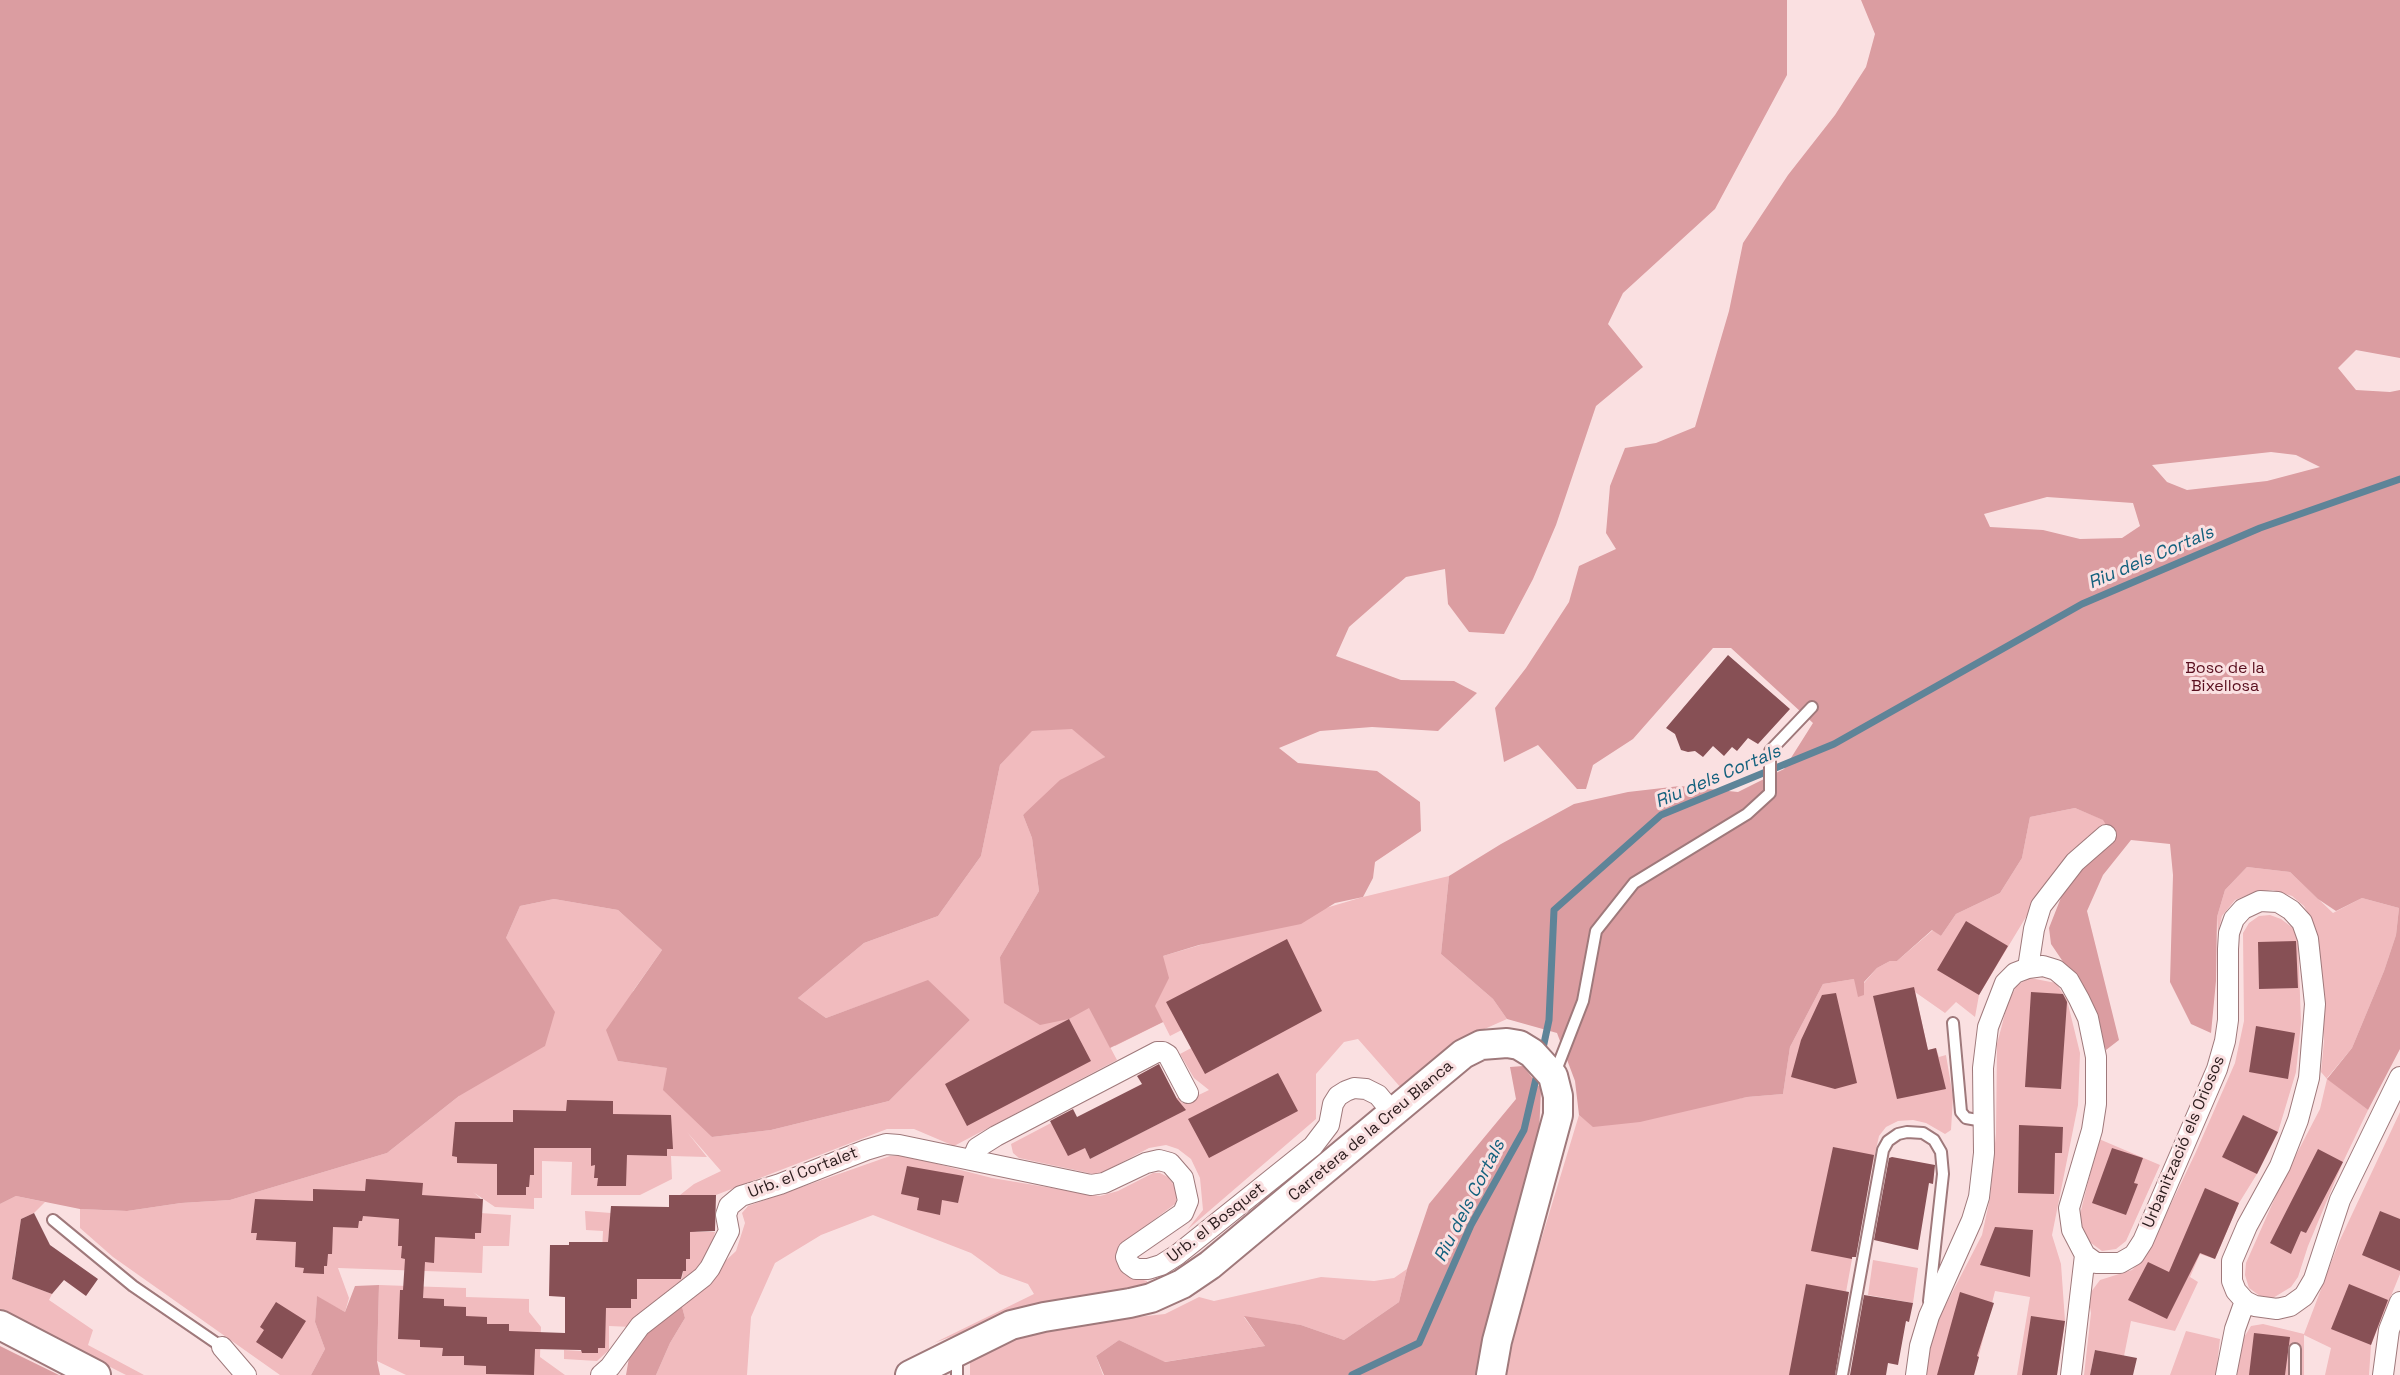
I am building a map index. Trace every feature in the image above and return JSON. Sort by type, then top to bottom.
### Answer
[{"type":"main road","name":"Carretera de la Creu Blanca","points":[[910,1375],[957,1363],[1011,1325],[1151,1298],[1182,1284],[1210,1265],[1463,1054],[1481,1045],[1507,1043],[1519,1045],[1532,1053],[1553,1076]]},
{"type":"main road","points":[[1491,1375],[1497,1341],[1558,1115],[1558,1096],[1553,1076]]},
{"type":"main road","points":[[0,1325],[96,1375]]},
{"type":"street","points":[[2028,968],[2034,929],[2041,906],[2074,862],[2106,835]]},
{"type":"street","name":"Urbanització els Oriosos","points":[[2085,1255],[2096,1263],[2120,1263],[2134,1255],[2143,1241],[2217,1069],[2225,1041],[2229,933],[2234,919],[2243,909],[2260,901],[2277,902],[2291,910],[2302,922],[2308,939],[2316,1004],[2315,1026],[2308,1078],[2298,1120],[2280,1166],[2240,1241],[2232,1261],[2232,1281],[2236,1291],[2246,1301]]},
{"type":"street","points":[[1916,1375],[1920,1346],[1929,1316],[1972,1220],[1979,1197],[1984,1153],[1983,1068],[1988,1027],[2005,983],[2015,973],[2043,966],[2056,970],[2068,981],[2079,999],[2093,1040],[2097,1066],[2096,1104],[2092,1130],[2069,1208],[2072,1230],[2085,1255],[2071,1375]]},
{"type":"street","points":[[972,1160],[977,1148],[996,1136],[1157,1052],[1168,1055],[1188,1093]]},
{"type":"street","points":[[2226,1375],[2235,1329],[2246,1301],[2255,1306],[2277,1309],[2290,1306],[2304,1296],[2314,1279],[2340,1200],[2400,1077]]},
{"type":"street","name":"Urb. el Bosquet","points":[[886,1144],[1091,1185],[1104,1183],[1146,1162],[1159,1160],[1170,1163],[1183,1178],[1188,1201],[1183,1213],[1128,1251],[1126,1257],[1129,1264],[1136,1269],[1148,1269],[1178,1255],[1313,1146],[1329,1125],[1333,1104],[1338,1096],[1354,1088],[1366,1089],[1378,1095],[1393,1113]]},
{"type":"street","name":"Urb. el Cortalet","points":[[601,1375],[610,1367],[640,1326],[703,1277],[729,1231],[726,1215],[729,1206],[741,1196],[780,1184],[866,1149],[886,1144]]},
{"type":"street","points":[[2383,1375],[2389,1330],[2400,1302]]},
{"type":"street","points":[[222,1347],[246,1375]]},
{"type":"lane","points":[[1553,1076],[1582,1001],[1596,931],[1634,884],[1747,814],[1770,793],[1770,751],[1812,707]]},
{"type":"lane","points":[[1953,1023],[1962,1112],[1966,1118],[1983,1121]]},
{"type":"lane","points":[[1842,1375],[1883,1150],[1888,1141],[1898,1134],[1907,1132],[1923,1133],[1934,1140],[1941,1152],[1943,1174],[1929,1316]]},
{"type":"lane","points":[[53,1220],[133,1286],[222,1347]]},
{"type":"lane","points":[[2295,1349],[2295,1375]]},
{"type":"shaded area","points":[[1072,728],[1105,757],[1023,815],[1032,838],[1039,891],[1000,957],[1163,956],[1363,897],[1449,876],[1441,954],[1493,999],[1507,1019],[1462,1039],[1402,1089],[1358,1039],[1344,1042],[1316,1074],[1316,1119],[1187,1230],[1203,1210],[1200,1178],[1191,1159],[1178,1149],[1166,1145],[1149,1148],[1098,1175],[1019,1158],[1013,1153],[1011,1144],[1051,1123],[1085,1148],[1090,1159],[1168,1119],[1162,1106],[1179,1097],[1182,1103],[1209,1090],[1194,1078],[1180,1054],[1294,993],[1301,969],[1170,1036],[1163,1022],[1115,1046],[1093,1015],[1117,1060],[954,1146],[914,1129],[887,1129],[716,1195],[680,1195],[694,1184],[721,1171],[687,1132],[707,1157],[671,1156],[672,1179],[640,1195],[571,1195],[572,1162],[542,1161],[542,1198],[534,1198],[534,1209],[495,1207],[473,1192],[480,1198],[480,1213],[511,1215],[509,1246],[483,1246],[482,1273],[338,1268],[349,1298],[345,1312],[317,1297],[315,1322],[325,1349],[311,1375],[280,1375],[113,1257],[80,1228],[80,1209],[127,1211],[181,1203],[230,1200],[387,1153],[459,1096],[506,938],[520,906],[554,899],[618,910],[662,950],[633,991],[618,1061],[668,1068],[712,1137],[771,1130],[889,1101],[970,1020],[924,982],[826,1018],[798,998],[864,943],[938,916],[981,856],[1000,765],[1031,731]]},
{"type":"shaded area","points":[[2075,808],[2104,820],[2115,839],[2102,826],[2062,866],[2038,897],[1979,995],[1975,1017],[1956,1002],[1945,1013],[1915,992],[1928,1050],[1936,1048],[1939,1057],[1946,1055],[1953,1097],[1951,1130],[1945,1134],[1926,1123],[1913,1120],[1898,1121],[1886,1127],[1879,1136],[1852,1259],[1831,1375],[1505,1375],[1522,1303],[1579,1115],[1593,1126],[1747,1097],[1783,1094],[1790,1047],[1823,984],[1854,979],[1864,983],[1877,968],[1890,961],[1897,961],[1933,930],[1941,936],[1956,914],[2000,893],[2022,858],[2030,817]]},
{"type":"shaded area","points":[[2247,867],[2290,872],[2333,913],[2362,898],[2399,908],[2396,935],[2384,971],[2352,1048],[2327,1078],[2368,1110],[2343,1162],[2308,1246],[2298,1277],[2291,1287],[2273,1298],[2260,1296],[2249,1288],[2245,1275],[2246,1263],[2282,1182],[2320,1109],[2327,1079],[2321,1072],[2324,1041],[2319,946],[2315,927],[2304,906],[2292,896],[2273,890],[2255,892],[2235,900],[2222,916],[2218,933],[2217,917],[2225,890]]},
{"type":"shaded area","points":[[2270,915],[2281,919],[2293,928],[2298,941],[2301,1023],[2296,1072],[2278,1132],[2257,1174],[2239,1203],[2215,1259],[2200,1254],[2190,1277],[2198,1282],[2175,1331],[2131,1321],[2124,1356],[2095,1350],[2090,1375],[2084,1375],[2091,1313],[2088,1296],[2100,1280],[2132,1270],[2147,1254],[2195,1154],[2235,1063],[2244,1021],[2243,933],[2249,923],[2259,916]]},
{"type":"shaded area","points":[[2030,978],[2056,983],[2067,1000],[2080,1053],[2078,1105],[2052,1235],[2061,1264],[2065,1321],[2057,1375],[2017,1375],[2030,1297],[1995,1291],[1974,1375],[1926,1375],[1928,1354],[1938,1320],[1982,1235],[1990,1198],[1996,1133],[1997,1044],[2008,1002],[2017,985]]},
{"type":"shaded area","points":[[2400,1112],[2400,1274],[2371,1345],[2369,1375],[2325,1375],[2331,1348],[2304,1335],[2304,1375],[2237,1375],[2243,1339],[2251,1326],[2263,1324],[2304,1334],[2339,1242]]},
{"type":"shaded area","points":[[2099,1139],[2160,1165],[2126,1241],[2116,1249],[2102,1251],[2091,1243],[2084,1233],[2079,1218]]},
{"type":"shaded area","points":[[890,1156],[906,1156],[992,1178],[1100,1196],[1118,1191],[1153,1173],[1160,1173],[1168,1177],[1176,1188],[1177,1197],[1175,1204],[1120,1245],[1119,1262],[1125,1275],[1147,1281],[1147,1289],[989,1323],[934,1343],[1034,1294],[1028,1284],[1000,1274],[971,1253],[873,1215],[821,1235],[775,1263],[751,1317],[747,1375],[656,1375],[670,1343],[685,1318],[681,1303],[736,1251],[745,1223],[742,1213],[748,1206]]},
{"type":"shaded area","points":[[16,1196],[45,1202],[34,1213],[21,1219],[19,1233],[26,1252],[16,1250],[12,1279],[52,1294],[49,1300],[93,1330],[88,1345],[144,1375],[126,1375],[0,1311],[0,1204]]},
{"type":"shaded area","points":[[585,1211],[611,1213],[608,1240],[663,1279],[682,1279],[683,1271],[686,1271],[686,1259],[690,1259],[687,1229],[697,1232],[715,1232],[710,1254],[680,1288],[632,1327],[609,1326],[609,1350],[597,1361],[564,1359],[564,1350],[598,1352],[599,1308],[631,1308],[631,1299],[637,1299],[637,1280],[629,1279],[602,1253],[603,1231],[586,1230]]},
{"type":"shaded area","points":[[1873,1260],[1918,1268],[1913,1303],[1868,1295]]},
{"type":"shaded area","points":[[1407,1269],[1399,1302],[1344,1340],[1301,1325],[1244,1317],[1265,1346],[1164,1362],[1119,1340],[1096,1356],[1103,1375],[970,1375],[970,1356],[999,1344],[1063,1325],[1165,1314],[1199,1297],[1214,1301],[1321,1277],[1374,1281],[1394,1278]]},
{"type":"shaded area","points":[[379,1285],[466,1288],[466,1297],[529,1299],[529,1312],[541,1327],[540,1357],[565,1375],[406,1375],[377,1361]]},
{"type":"shaded area","points":[[2186,1331],[2220,1339],[2216,1375],[2170,1375]]},
{"type":"green space","points":[[0,0],[1787,0],[1787,75],[1715,209],[1623,293],[1608,324],[1643,367],[1596,406],[1556,525],[1533,579],[1504,634],[1469,632],[1448,604],[1445,569],[1406,577],[1349,627],[1336,656],[1401,680],[1454,681],[1477,693],[1438,731],[1372,727],[1320,731],[1279,748],[1298,763],[1377,771],[1420,802],[1421,831],[1375,862],[1373,878],[1363,897],[1335,903],[1301,924],[1199,945],[1163,956],[1169,978],[1155,1006],[1163,1022],[1110,1048],[1089,1008],[1069,1019],[1040,1025],[1004,1003],[1000,957],[1039,891],[1032,838],[1023,815],[1060,780],[1105,757],[1072,729],[1032,731],[1000,765],[981,856],[938,916],[864,943],[798,998],[826,1018],[928,980],[970,1020],[889,1101],[771,1130],[712,1137],[663,1090],[667,1068],[618,1061],[606,1030],[662,950],[618,910],[554,899],[520,906],[506,938],[555,1012],[545,1046],[459,1096],[387,1153],[230,1200],[181,1203],[127,1211],[80,1209],[16,1196],[0,1204]]},
{"type":"green space","name":"Bosc de la Bixellosa","points":[[1861,0],[2400,0],[2400,358],[2356,350],[2338,368],[2356,390],[2390,392],[2400,390],[2400,1049],[2368,1110],[2327,1079],[2352,1048],[2384,971],[2396,935],[2399,908],[2362,898],[2336,911],[2318,899],[2290,872],[2247,867],[2225,890],[2217,917],[2216,981],[2211,1033],[2191,1024],[2170,982],[2173,875],[2170,844],[2131,840],[2103,875],[2087,911],[2119,1040],[2106,1050],[2087,997],[2051,944],[2049,928],[2062,895],[2081,869],[2115,839],[2103,820],[2075,808],[2030,817],[2022,858],[2000,893],[1956,914],[1941,936],[1932,930],[1897,961],[1890,961],[1877,968],[1864,982],[1864,995],[1858,997],[1854,979],[1823,984],[1790,1047],[1783,1094],[1747,1097],[1640,1122],[1593,1127],[1579,1115],[1575,1081],[1557,1033],[1507,1019],[1493,999],[1441,954],[1449,876],[1574,804],[1628,792],[1680,786],[1738,792],[1784,769],[1813,723],[1731,648],[1713,648],[1633,739],[1593,765],[1586,789],[1577,789],[1538,745],[1504,762],[1495,708],[1526,668],[1569,602],[1579,566],[1616,549],[1606,533],[1610,486],[1625,448],[1656,443],[1695,427],[1729,311],[1743,243],[1788,175],[1835,115],[1866,67],[1875,34]],"holes":[[[2271,452],[2296,455],[2320,467],[2267,481],[2187,490],[2167,482],[2152,465]],[[2047,497],[2133,503],[2140,526],[2122,538],[2080,539],[2043,530],[1990,527],[1984,514]]]},
{"type":"green space","points":[[1523,1066],[1541,1089],[1539,1134],[1479,1375],[1104,1375],[1096,1356],[1119,1340],[1165,1362],[1265,1346],[1244,1316],[1301,1325],[1344,1340],[1399,1302],[1407,1269],[1429,1204],[1516,1099],[1510,1067]]},
{"type":"green space","points":[[379,1285],[377,1361],[380,1375],[311,1375],[325,1349],[315,1322],[317,1296],[345,1312],[355,1286]]},
{"type":"green space","points":[[681,1303],[685,1318],[670,1343],[656,1375],[626,1375],[630,1352],[665,1315]]},
{"type":"green space","points":[[0,1346],[16,1354],[59,1375],[0,1375]]},
{"type":"building","points":[[1728,655],[1790,709],[1758,744],[1748,738],[1737,751],[1732,747],[1724,756],[1713,746],[1703,757],[1695,751],[1681,750],[1675,734],[1666,728]]},
{"type":"building","points":[[1966,921],[2008,946],[1979,995],[1937,970]]},
{"type":"building","points":[[1287,939],[1322,1011],[1205,1074],[1166,1002]]},
{"type":"building","points":[[2296,941],[2298,988],[2259,989],[2258,942]]},
{"type":"building","points":[[1914,987],[1928,1050],[1936,1048],[1946,1089],[1897,1099],[1873,996]]},
{"type":"building","points":[[2031,992],[2063,994],[2067,1002],[2061,1089],[2025,1087]]},
{"type":"building","points":[[1836,993],[1857,1083],[1835,1089],[1791,1077],[1801,1040],[1822,995]]},
{"type":"building","points":[[1069,1019],[1091,1061],[967,1126],[945,1084]]},
{"type":"building","points":[[2256,1026],[2295,1033],[2288,1079],[2249,1072]]},
{"type":"building","points":[[1159,1064],[1177,1099],[1186,1110],[1090,1159],[1085,1148],[1068,1156],[1050,1121],[1073,1109],[1077,1117],[1142,1084],[1137,1076]]},
{"type":"building","points":[[1278,1073],[1298,1111],[1209,1158],[1188,1119]]},
{"type":"building","points":[[567,1100],[613,1101],[613,1114],[671,1115],[673,1149],[667,1149],[667,1156],[627,1155],[626,1186],[597,1186],[598,1178],[594,1178],[595,1165],[591,1166],[591,1148],[534,1148],[534,1175],[530,1175],[526,1195],[497,1195],[497,1164],[457,1163],[457,1157],[452,1156],[455,1122],[513,1122],[513,1110],[566,1111]]},
{"type":"building","points":[[2243,1115],[2278,1132],[2257,1174],[2222,1157]]},
{"type":"building","points":[[2019,1125],[2063,1127],[2062,1153],[2055,1153],[2054,1194],[2018,1193]]},
{"type":"building","points":[[1833,1147],[1874,1155],[1856,1257],[1852,1259],[1811,1251]]},
{"type":"building","points":[[2112,1148],[2143,1158],[2134,1183],[2138,1184],[2126,1215],[2092,1203]]},
{"type":"building","points":[[2318,1149],[2343,1162],[2306,1233],[2301,1231],[2291,1254],[2270,1243]]},
{"type":"building","points":[[1889,1158],[1935,1165],[1933,1184],[1929,1183],[1918,1250],[1874,1240]]},
{"type":"building","points":[[907,1166],[964,1176],[958,1203],[942,1200],[940,1215],[917,1210],[919,1198],[901,1194]]},
{"type":"building","points":[[366,1179],[423,1183],[422,1195],[483,1199],[481,1233],[475,1233],[475,1239],[435,1237],[434,1263],[425,1262],[423,1298],[444,1299],[444,1306],[466,1307],[466,1316],[487,1317],[487,1324],[509,1324],[509,1331],[565,1333],[565,1297],[549,1296],[550,1245],[569,1245],[569,1242],[608,1242],[611,1206],[669,1207],[669,1195],[716,1195],[715,1231],[690,1232],[690,1259],[686,1259],[686,1271],[683,1271],[681,1279],[637,1279],[637,1299],[631,1299],[631,1308],[606,1308],[605,1348],[598,1348],[598,1353],[582,1353],[581,1350],[535,1349],[534,1375],[486,1374],[486,1366],[464,1365],[464,1356],[442,1356],[443,1348],[420,1347],[420,1340],[398,1339],[400,1290],[403,1290],[405,1259],[401,1258],[402,1246],[398,1246],[399,1219],[363,1216],[358,1228],[333,1227],[332,1254],[328,1254],[324,1274],[303,1273],[304,1268],[295,1267],[296,1242],[256,1240],[257,1233],[251,1233],[255,1199],[313,1201],[313,1189],[365,1191]]},
{"type":"building","points":[[2205,1188],[2239,1203],[2215,1259],[2200,1253],[2167,1319],[2128,1300],[2148,1262],[2169,1272]]},
{"type":"building","points":[[2380,1211],[2400,1219],[2400,1271],[2362,1255]]},
{"type":"building","points":[[34,1213],[50,1245],[98,1279],[86,1296],[64,1280],[52,1294],[12,1279],[21,1219]]},
{"type":"building","points":[[1995,1227],[2033,1230],[2030,1277],[1980,1265]]},
{"type":"building","points":[[1806,1284],[1849,1292],[1835,1375],[1789,1375]]},
{"type":"building","points":[[2349,1284],[2388,1300],[2371,1345],[2331,1329]]},
{"type":"building","points":[[1960,1292],[1994,1303],[1977,1356],[1979,1357],[1974,1375],[1937,1375]]},
{"type":"building","points":[[1864,1295],[1913,1303],[1909,1322],[1906,1321],[1898,1365],[1888,1363],[1886,1375],[1850,1375]]},
{"type":"building","points":[[276,1302],[306,1321],[282,1359],[256,1342],[264,1330],[260,1327]]},
{"type":"building","points":[[2031,1316],[2065,1321],[2057,1375],[2022,1375]]},
{"type":"building","points":[[2254,1333],[2290,1337],[2285,1375],[2249,1375]]},
{"type":"building","points":[[2095,1350],[2137,1358],[2133,1375],[2090,1375]]},
{"type":"waterway","name":"Riu dels Cortals","points":[[1542,1053],[1549,1020],[1554,910],[1661,815],[1834,744],[2082,604],[2260,528],[2400,479]]},
{"type":"waterway","name":"Riu dels Cortals","points":[[1352,1375],[1419,1343],[1471,1225],[1524,1130],[1538,1070]]}]
